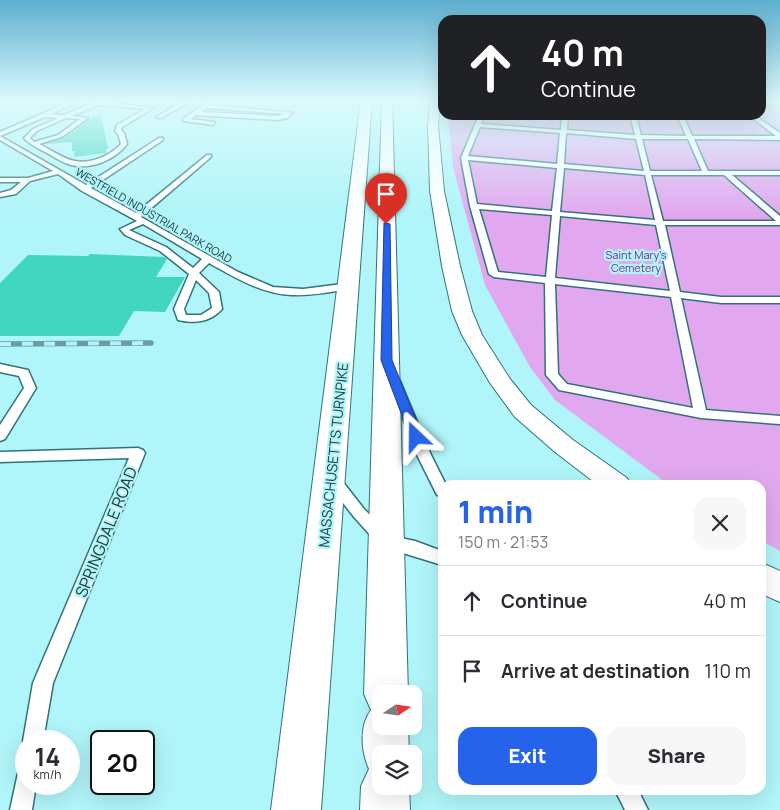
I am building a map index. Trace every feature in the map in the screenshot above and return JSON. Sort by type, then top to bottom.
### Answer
[{"type":"main road","name":"MASSACHUSETTS TURNPIKE","points":[[296,810],[331,477],[364,138]]},
{"type":"main road","points":[[386,685],[387,138]]},
{"type":"main road","points":[[385,795],[385,810]]},
{"type":"street","points":[[433,138],[437,191],[450,266],[462,311],[472,335],[502,383],[523,411],[564,446],[611,480]]},
{"type":"street","points":[[766,580],[780,588]]},
{"type":"lane","name":"WESTFIELD INDUSTRIAL PARK ROAD","points":[[3,138],[85,188],[235,274],[274,290],[297,292],[350,286]]},
{"type":"lane","points":[[27,138],[33,144],[72,163],[99,162],[121,149],[124,144],[122,138]]},
{"type":"lane","points":[[33,144],[53,138]]},
{"type":"lane","points":[[473,138],[464,158],[474,206],[494,274],[676,296],[721,300],[780,300]]},
{"type":"lane","points":[[562,138],[550,282],[552,375],[563,386],[701,414],[780,420]]},
{"type":"lane","points":[[637,138],[660,223],[701,414]]},
{"type":"lane","points":[[685,138],[708,138]]},
{"type":"lane","points":[[690,138],[706,173]]},
{"type":"lane","points":[[85,188],[161,139]]},
{"type":"lane","points":[[208,258],[194,273],[179,309],[182,318],[200,319],[208,317],[217,309],[214,292],[194,273],[163,250],[128,233],[124,229],[140,219],[209,156]]},
{"type":"lane","points":[[464,158],[646,173],[780,173]]},
{"type":"lane","points":[[0,180],[28,180],[58,172]]},
{"type":"lane","points":[[726,173],[780,222]]},
{"type":"lane","points":[[0,195],[13,192],[28,180]]},
{"type":"lane","points":[[474,206],[660,223],[780,222]]},
{"type":"lane","points":[[386,360],[413,428],[438,482]]},
{"type":"lane","points":[[0,368],[24,373],[30,388],[0,436]]},
{"type":"lane","name":"SPRINGDALE ROAD","points":[[0,457],[138,453],[43,683],[35,730]]},
{"type":"lane","points":[[331,477],[358,513],[386,541],[422,550],[438,556]]},
{"type":"lane","points":[[21,810],[24,795]]},
{"type":"lane","points":[[629,795],[637,810]]},
{"type":"green space","name":"Saint Mary's Cemetery","points":[[450,138],[780,138],[780,551],[766,543],[766,480],[662,480],[555,400],[530,367],[485,285],[453,167]]},
{"type":"building","points":[[106,138],[108,149],[106,149],[106,153],[74,157],[75,151],[72,151],[72,142],[44,144],[63,139]]},
{"type":"building","points":[[90,254],[164,257],[167,259],[156,277],[185,277],[165,312],[134,311],[119,336],[0,336],[0,283],[28,255],[88,256]]},
{"type":"railway","points":[[0,344],[151,343]]},
{"type":"route","points":[[386,224],[386,360],[416,437]]}]
